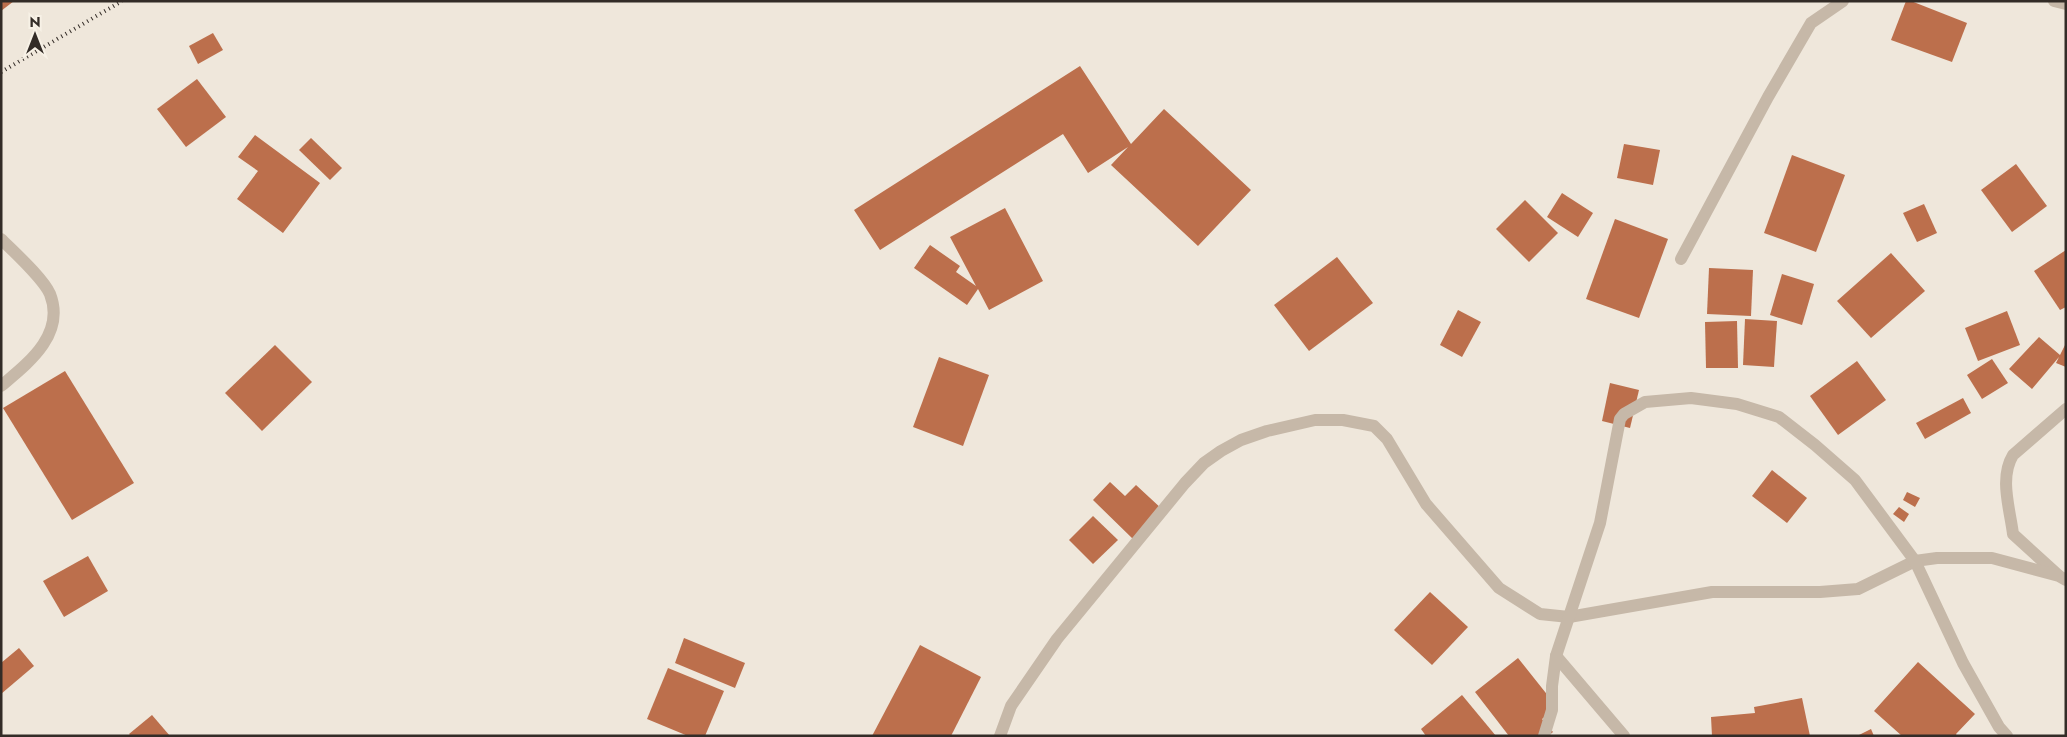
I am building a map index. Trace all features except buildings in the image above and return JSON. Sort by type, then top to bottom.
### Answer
[{"type":"street","points":[[1681,259],[1768,97],[1811,23],[1843,1]]},
{"type":"street","points":[[2054,1],[2066,4]]},
{"type":"street","points":[[1,239],[38,277],[50,294],[53,313],[50,333],[37,355],[1,386]]},
{"type":"street","points":[[1544,736],[1552,710],[1552,686],[1556,656],[1600,523],[1620,419],[1624,414],[1645,402],[1691,398],[1737,404],[1780,417],[1855,480],[1915,560],[1963,663],[1999,727],[2007,736]]},
{"type":"street","points":[[2063,578],[2013,534],[2005,475],[2007,464],[2013,455],[2066,409]]},
{"type":"street","points":[[1000,736],[1012,706],[1056,639],[1093,593],[1129,554],[1185,483],[1204,463],[1241,440],[1315,420],[1343,420],[1374,426],[1386,439],[1426,504],[1499,588],[1540,614],[1569,617],[1712,592],[1820,592],[1858,589],[1915,560],[1938,558],[1992,558],[2063,578]]},
{"type":"street","points":[[1556,656],[1624,736]]},
{"type":"railway","points":[[1,72],[122,1]]}]
